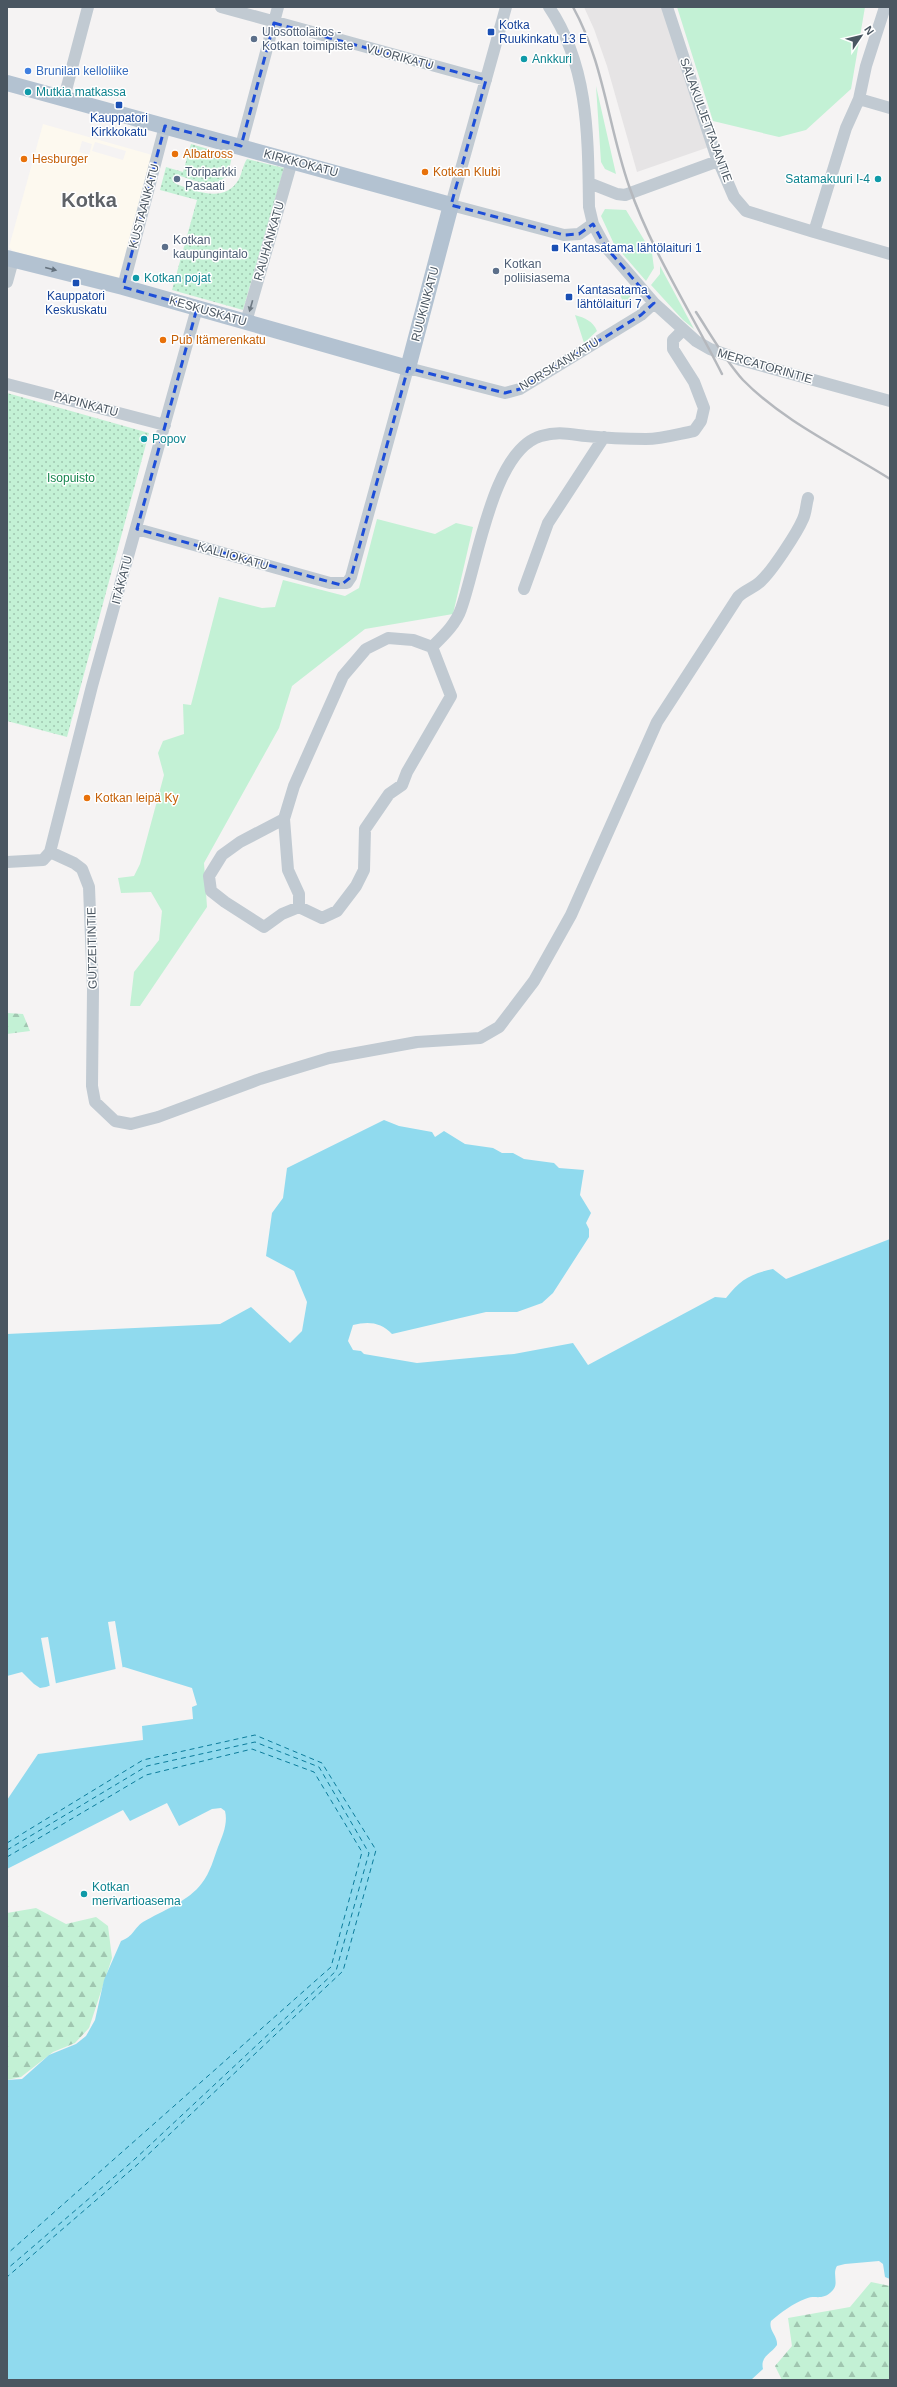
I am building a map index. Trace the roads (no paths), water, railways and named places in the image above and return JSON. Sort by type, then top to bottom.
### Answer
[{"type":"main road","name":"KIRKKOKATU","points":[[7,83],[241,146],[451,205]]},
{"type":"main road","name":"RUUKINKATU","points":[[408,368],[451,205]]},
{"type":"main road","name":"KESKUSKATU","points":[[10,259],[123,287],[408,368]]},
{"type":"street","points":[[64,98],[88,7]]},
{"type":"street","name":"VUORIKATU","points":[[221,7],[274,23],[486,80]]},
{"type":"street","points":[[241,146],[278,7]]},
{"type":"street","name":"RUUKINKATU","points":[[451,205],[506,7]]},
{"type":"street","points":[[549,7],[570,43],[578,67],[585,113],[589,183],[617,194],[625,195],[718,161]]},
{"type":"street","name":"SALAKULJETTAJANTIE","points":[[667,7],[718,161],[734,197],[746,211],[890,254]]},
{"type":"street","points":[[814,232],[846,128],[859,99],[866,66],[885,7]]},
{"type":"street","points":[[859,99],[890,108]]},
{"type":"street","name":"KUSTAANKATU","points":[[123,287],[165,126]]},
{"type":"street","name":"RAUHANKATU","points":[[246,322],[292,161]]},
{"type":"street","name":"MERCATORINTIE","points":[[589,183],[589,207],[593,224],[605,246],[654,303],[700,344],[723,354],[890,401]]},
{"type":"street","name":"KIRKKOKATU","points":[[451,205],[569,235],[584,232],[593,224]]},
{"type":"street","points":[[7,282],[10,259]]},
{"type":"street","name":"NORSKANKATU","points":[[408,368],[505,393],[520,389],[641,315],[654,303]]},
{"type":"street","name":"ITÄKATU","points":[[50,852],[92,686],[137,529],[197,308]]},
{"type":"street","points":[[432,647],[445,635],[461,610],[491,502],[504,471],[519,451],[539,436],[558,432],[604,437],[648,439],[694,431],[701,421],[704,408],[694,382],[673,349],[673,340],[683,330]]},
{"type":"street","name":"RUUKINKATU","points":[[330,583],[347,583],[351,577],[408,368]]},
{"type":"street","name":"PAPINKATU","points":[[7,384],[165,425]]},
{"type":"street","points":[[524,589],[548,523],[604,437]]},
{"type":"street","name":"GUTZEITINTIE","points":[[50,852],[74,863],[82,869],[91,894],[92,1086],[95,1102],[115,1121],[132,1124],[158,1117],[260,1079],[328,1058],[417,1042],[480,1038],[499,1027],[534,981],[571,915],[656,722],[738,597],[763,579],[793,536],[803,519],[808,498]]},
{"type":"street","name":"KALLIOKATU","points":[[137,529],[330,583]]},
{"type":"street","points":[[284,819],[240,842],[222,855],[209,876],[212,891],[258,926],[264,927],[282,914],[299,907],[322,918],[337,912],[356,886],[364,870],[365,829],[389,794],[402,785],[452,696],[432,647],[413,640],[388,638],[366,649],[343,676],[297,779],[284,819],[288,870],[299,894],[299,907]]},
{"type":"street","points":[[7,862],[43,860],[50,852]]},
{"type":"water","points":[[384,1120],[399,1126],[432,1132],[435,1137],[444,1131],[465,1144],[493,1148],[502,1153],[513,1153],[524,1159],[554,1163],[559,1168],[584,1170],[580,1195],[591,1213],[586,1223],[589,1229],[589,1237],[553,1293],[542,1303],[517,1312],[486,1312],[392,1334],[379,1325],[364,1323],[353,1325],[348,1341],[353,1350],[361,1351],[364,1354],[417,1363],[514,1354],[573,1343],[588,1365],[715,1297],[726,1298],[741,1282],[758,1273],[773,1269],[786,1279],[890,1239],[890,2279],[885,2277],[883,2264],[879,2261],[837,2266],[835,2272],[835,2287],[829,2294],[822,2297],[809,2298],[801,2301],[787,2308],[771,2321],[770,2324],[777,2345],[763,2361],[763,2369],[751,2380],[7,2380],[7,2080],[22,2079],[49,2055],[76,2044],[86,2036],[95,2020],[104,1980],[121,1941],[129,1937],[143,1922],[175,1905],[197,1889],[210,1870],[223,1834],[226,1816],[225,1811],[221,1808],[212,1809],[179,1826],[167,1803],[130,1821],[123,1810],[7,1869],[7,1800],[38,1754],[143,1740],[142,1726],[193,1719],[192,1707],[197,1705],[192,1688],[124,1667],[40,1688],[22,1672],[7,1676],[7,1334],[220,1324],[251,1307],[290,1343],[302,1331],[307,1302],[294,1271],[266,1256],[272,1213],[283,1198],[287,1168]]},
{"type":"railway","points":[[573,7],[592,50],[622,163],[638,210],[672,282],[722,374]]},
{"type":"railway","points":[[696,312],[730,364],[743,380],[759,395],[795,422],[890,479]]},
{"type":"place","name":"Kotka Ruukinkatu 13 E","points":[[491,32]]},
{"type":"place","name":"Ulosottolaitos - Kotkan toimipiste","points":[[254,39]]},
{"type":"place","name":"Ankkuri","points":[[524,59]]},
{"type":"place","name":"Brunilan kelloliike","points":[[28,71]]},
{"type":"place","name":"Mutkia matkassa","points":[[28,92]]},
{"type":"place","name":"Kauppatori Kirkkokatu","points":[[119,105]]},
{"type":"place","name":"Albatross","points":[[175,154]]},
{"type":"place","name":"Hesburger","points":[[24,159]]},
{"type":"place","name":"Kotkan Klubi","points":[[425,172]]},
{"type":"place","name":"Toriparkki Pasaati","points":[[177,179]]},
{"type":"place","name":"Satamakuuri I-4","points":[[878,179]]},
{"type":"place","name":"Kotkan kaupungintalo","points":[[165,247]]},
{"type":"place","name":"Kantasatama lähtölaituri 1","points":[[555,248]]},
{"type":"place","name":"Kotkan poliisiasema","points":[[496,271]]},
{"type":"place","name":"Kotkan pojat","points":[[136,278]]},
{"type":"place","name":"Kauppatori Keskuskatu","points":[[76,283]]},
{"type":"place","name":"Kantasatama lähtölaituri 7","points":[[569,297]]},
{"type":"place","name":"Pub Itämerenkatu","points":[[163,340]]},
{"type":"place","name":"Popov","points":[[144,439]]},
{"type":"place","name":"Kotkan leipä Ky","points":[[87,798]]},
{"type":"place","name":"Kotkan merivartioasema","points":[[84,1894]]},
{"type":"district","name":"Kotka","points":[[89,200]]},
{"type":"park label","name":"Isopuisto","points":[[71,478]]}]
